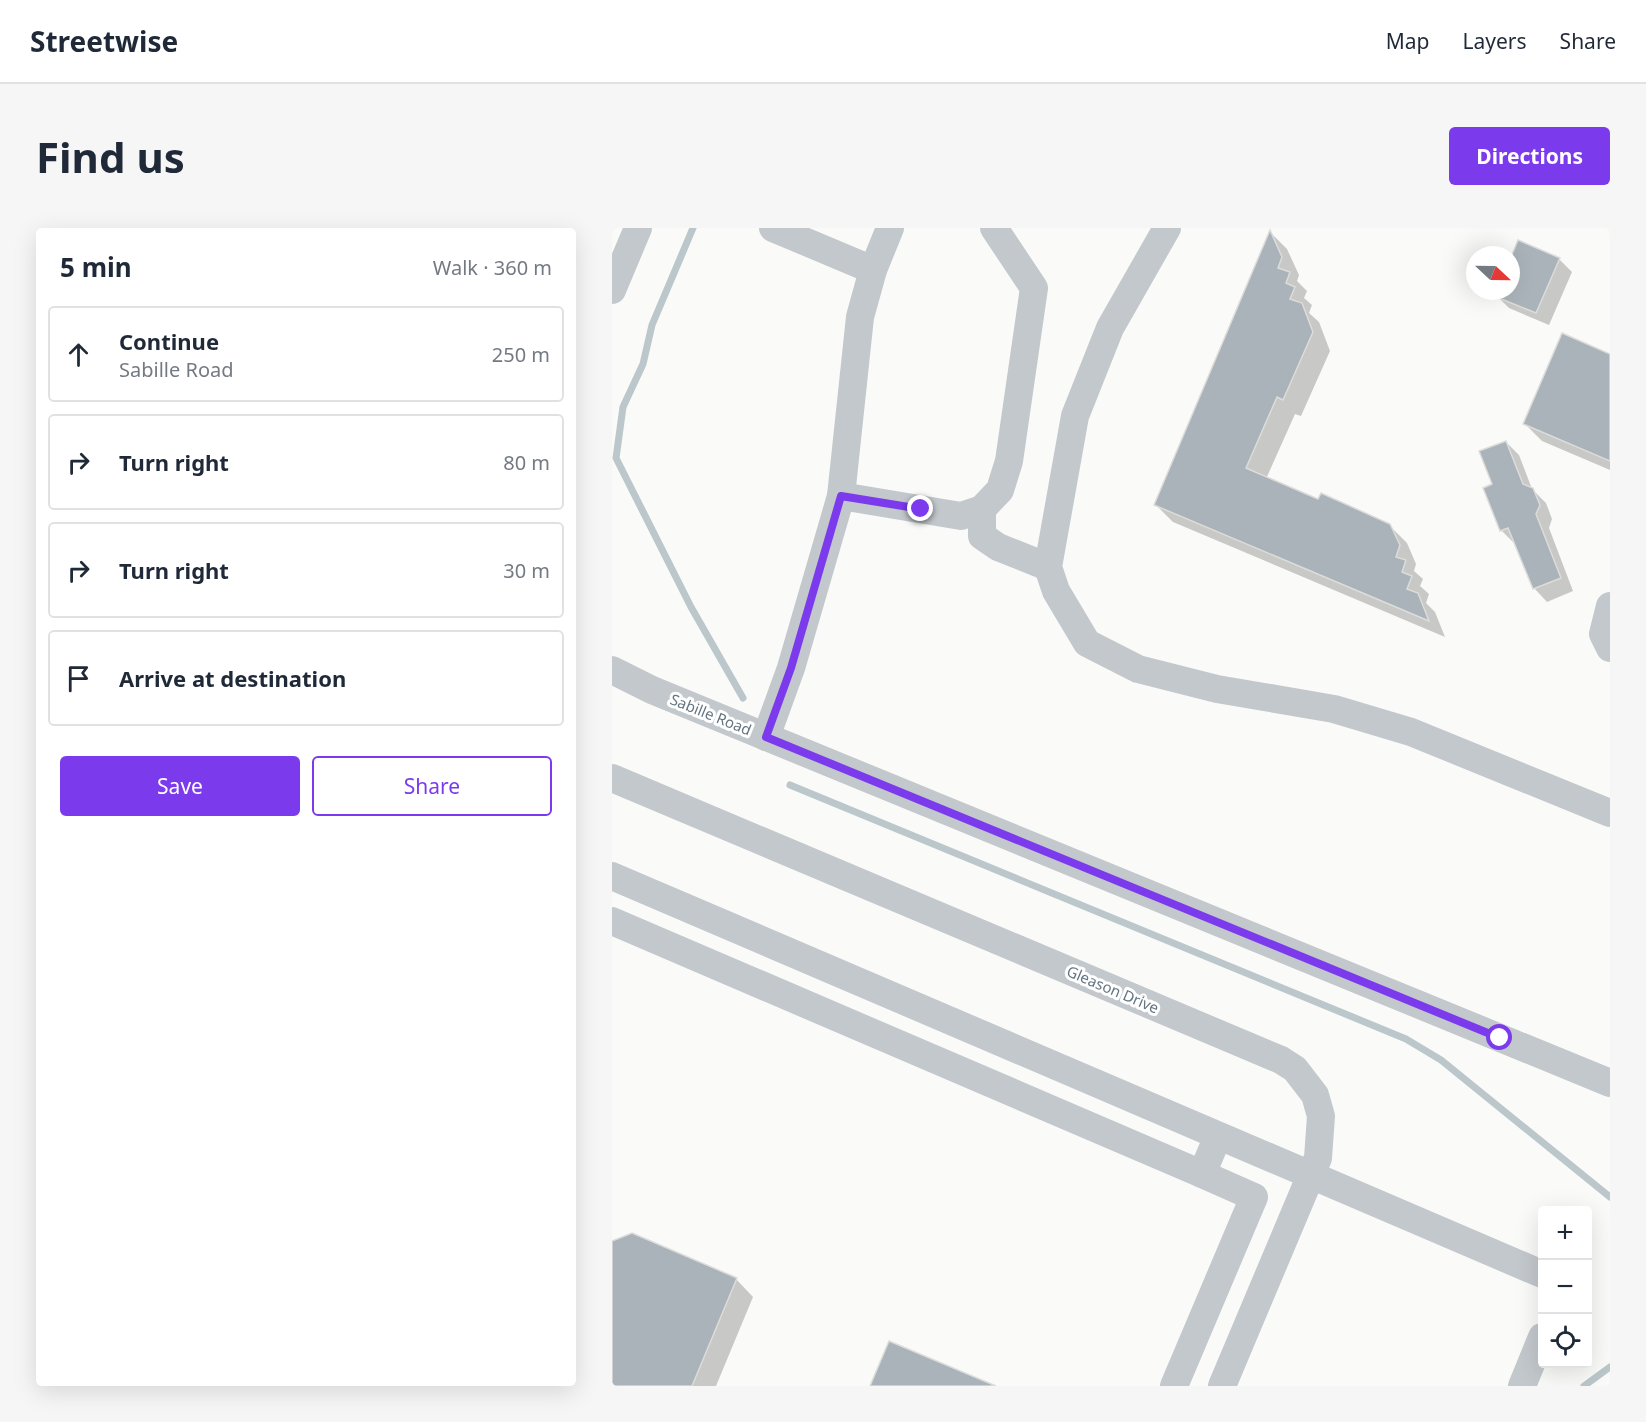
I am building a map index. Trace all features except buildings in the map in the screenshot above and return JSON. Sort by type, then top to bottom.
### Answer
[{"type":"street","points":[[612,290],[638,228]]},
{"type":"street","points":[[773,228],[873,270]]},
{"type":"street","points":[[766,737],[791,668],[841,496],[860,317],[873,270],[890,228]]},
{"type":"street","points":[[841,496],[962,516],[982,509],[1000,490],[1009,461],[1034,288],[994,228]]},
{"type":"street","points":[[1167,228],[1110,328],[1075,416],[1048,567],[1056,591],[1087,642],[1138,669],[1217,689],[1334,709],[1411,732],[1610,813]]},
{"type":"street","points":[[982,509],[982,536],[998,547],[1048,567]]},
{"type":"street","points":[[1610,606],[1603,634],[1610,648]]},
{"type":"street","name":"Sabille Road","points":[[612,670],[652,690],[1610,1083]]},
{"type":"street","name":"Gleason Drive","points":[[612,778],[1281,1060],[1304,1079],[1315,1095],[1321,1116],[1318,1158],[1222,1386]]},
{"type":"street","points":[[612,876],[1538,1272]]},
{"type":"street","points":[[612,921],[1254,1197],[1174,1386]]},
{"type":"street","points":[[1202,1174],[1218,1136]]},
{"type":"street","points":[[1522,1386],[1538,1347]]},
{"type":"waterway","points":[[693,228],[652,325],[643,364],[623,407],[616,458],[691,607],[743,698]]},
{"type":"waterway","points":[[790,785],[1406,1039],[1441,1060],[1610,1197]]},
{"type":"waterway","points":[[1584,1386],[1610,1367]]},
{"type":"route","points":[[921,509],[841,496],[791,668],[766,737],[1500,1038]]}]
